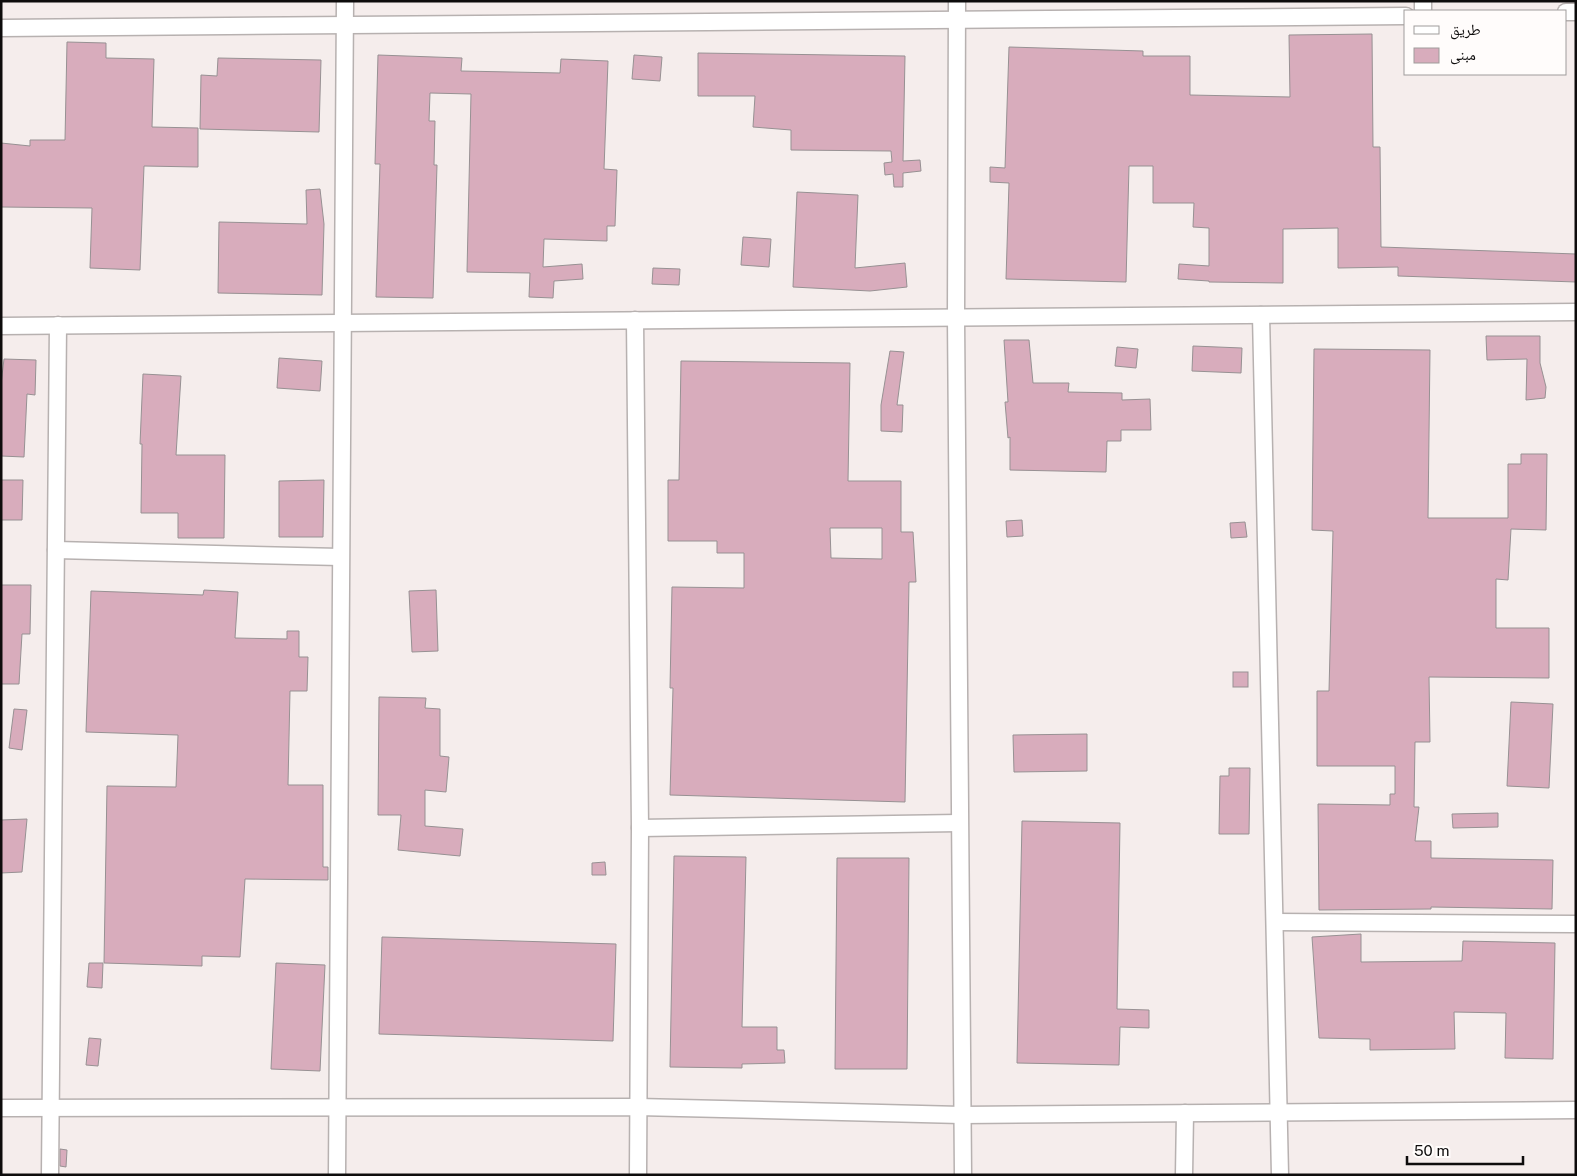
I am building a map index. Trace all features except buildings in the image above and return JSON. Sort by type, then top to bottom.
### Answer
[{"type":"street","points":[[337,1175],[345,1]]},
{"type":"street","points":[[957,1],[956,318],[961,1115],[963,1175]]},
{"type":"street","points":[[1,28],[1404,16]]},
{"type":"street","points":[[1,326],[1576,312]]},
{"type":"street","points":[[1261,315],[1280,1175]]},
{"type":"street","points":[[635,320],[640,828],[638,1175]]},
{"type":"street","points":[[50,1175],[58,325]]},
{"type":"street","points":[[56,550],[340,557]]},
{"type":"street","points":[[640,828],[959,823]]},
{"type":"street","points":[[1275,922],[1576,924]]},
{"type":"street","points":[[1,1108],[638,1107],[961,1115],[1576,1110]]},
{"type":"street","points":[[1184,1175],[1185,1113]]}]
